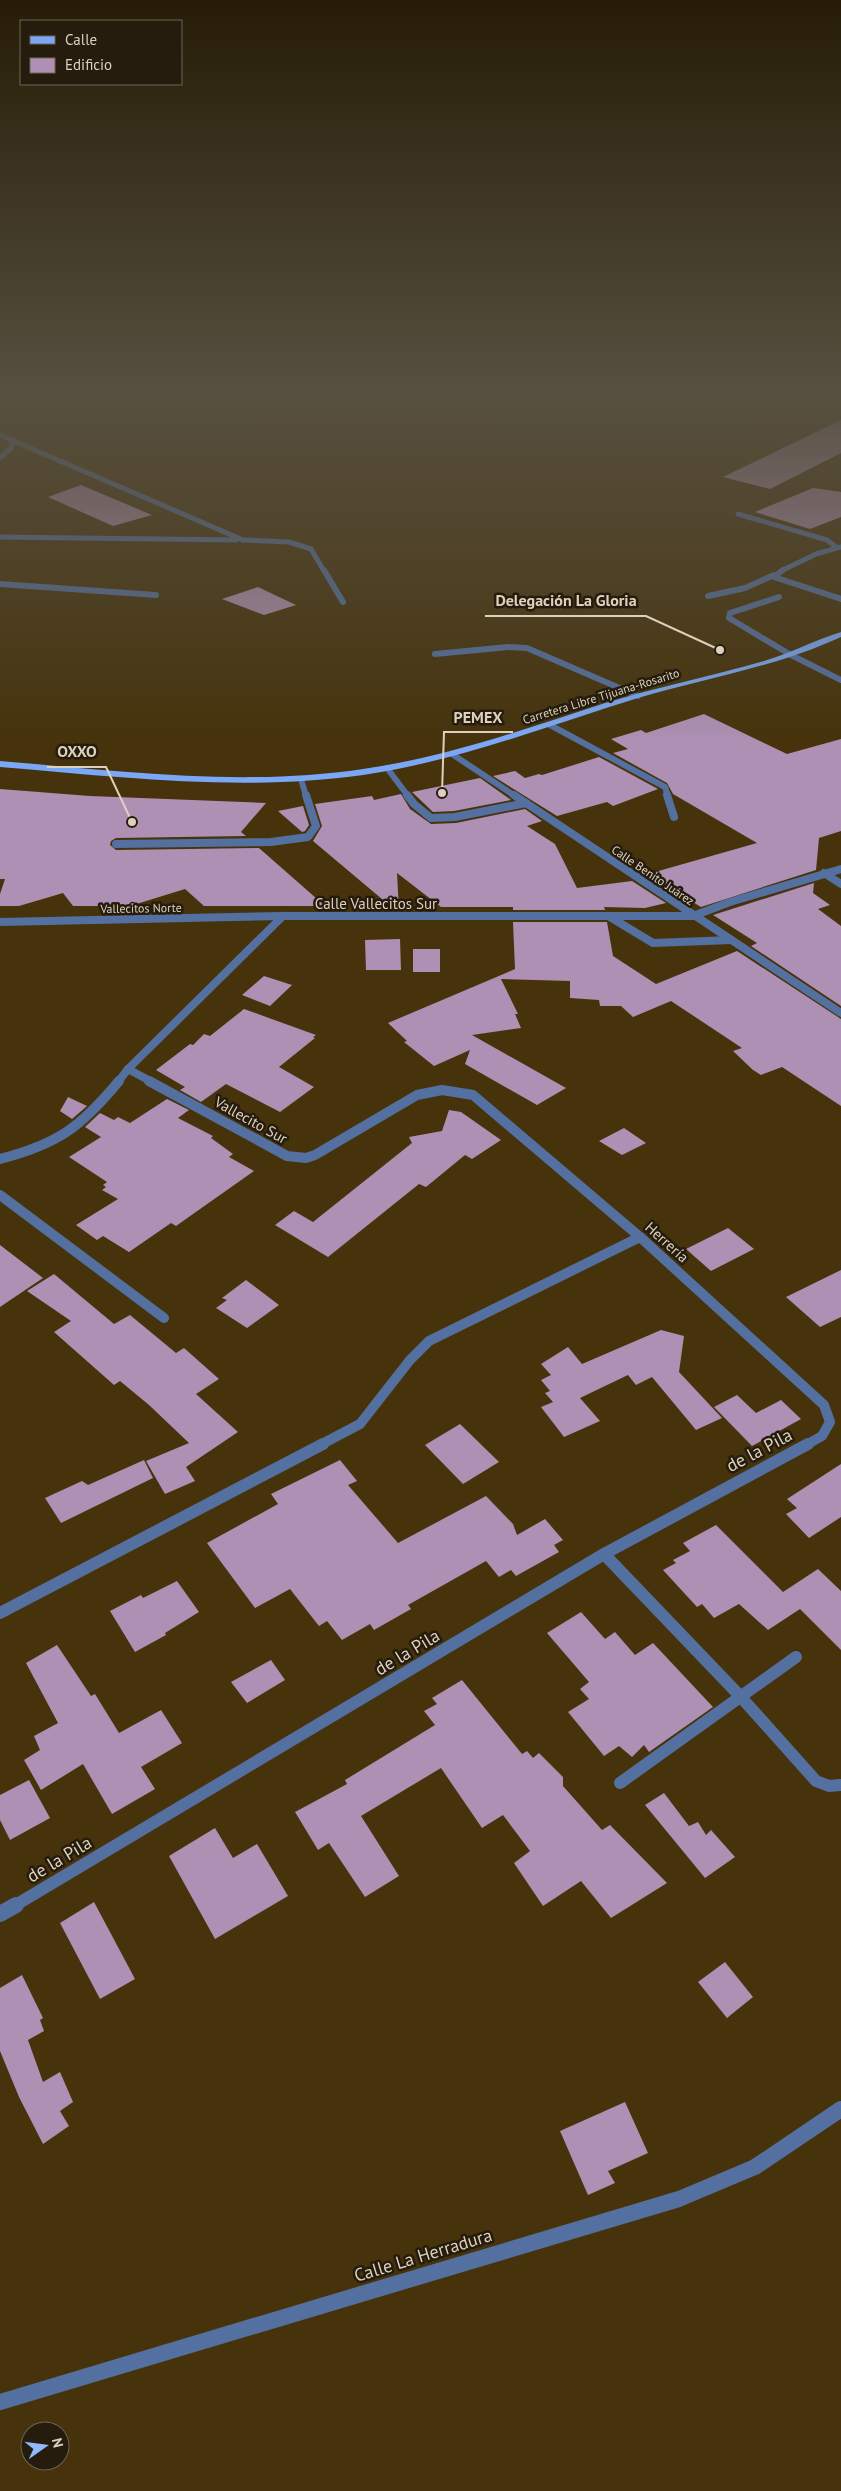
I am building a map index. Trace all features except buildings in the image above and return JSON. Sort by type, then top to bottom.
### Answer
[{"type":"main road","name":"Carretera Libre Tijuana-Rosarito","points":[[0,764],[226,781],[301,778],[387,768],[452,754],[638,696],[790,655],[839,637]]},
{"type":"street","points":[[174,510],[242,540]]},
{"type":"street","points":[[738,514],[827,540],[839,547]]},
{"type":"street","points":[[0,537],[289,542],[311,549],[344,602]]},
{"type":"street","points":[[708,596],[745,588],[839,547]]},
{"type":"street","points":[[774,575],[779,580],[841,599]]},
{"type":"street","points":[[0,584],[156,596]]},
{"type":"street","points":[[830,596],[841,590]]},
{"type":"street","points":[[779,597],[730,613],[730,618],[790,655],[841,680]]},
{"type":"street","points":[[435,654],[508,647],[527,648],[638,696]]},
{"type":"street","points":[[550,724],[665,787],[674,817]]},
{"type":"street","name":"Calle Benito Juárez","points":[[452,754],[841,1013]]},
{"type":"street","points":[[387,768],[414,804],[431,818],[455,817],[526,803]]},
{"type":"street","points":[[116,844],[271,842],[308,836],[316,826],[301,778]]},
{"type":"street","name":"Calle Vallecitos Sur","points":[[283,916],[693,916],[730,902],[841,869]]},
{"type":"street","points":[[824,873],[841,884]]},
{"type":"street","points":[[0,1159],[23,1153],[60,1138],[95,1110],[128,1069],[283,916]]},
{"type":"street","name":"Vallecitos Norte","points":[[0,922],[283,916]]},
{"type":"street","points":[[610,917],[653,944],[730,940]]},
{"type":"street","name":"Vallecito Sur","points":[[128,1069],[287,1156],[296,1158],[315,1155],[417,1095],[442,1090],[473,1095]]},
{"type":"street","name":"Herrería","points":[[473,1095],[640,1237],[824,1405],[830,1422]]},
{"type":"street","points":[[0,1195],[164,1318]]},
{"type":"street","points":[[0,1613],[360,1424],[376,1409],[412,1354],[429,1341],[640,1237]]},
{"type":"street","name":"de la Pila","points":[[0,1914],[604,1554],[822,1436],[830,1422]]},
{"type":"street","points":[[604,1554],[740,1696],[816,1781],[829,1786],[841,1785]]},
{"type":"street","points":[[620,1783],[796,1657]]},
{"type":"street","name":"Calle La Herradura","points":[[0,2402],[679,2199],[755,2167],[841,2109]]},
{"type":"place","name":"Delegación La Gloria","points":[[720,650]]},
{"type":"place","name":"PEMEX","points":[[442,793]]},
{"type":"place","name":"OXXO","points":[[132,822]]}]
